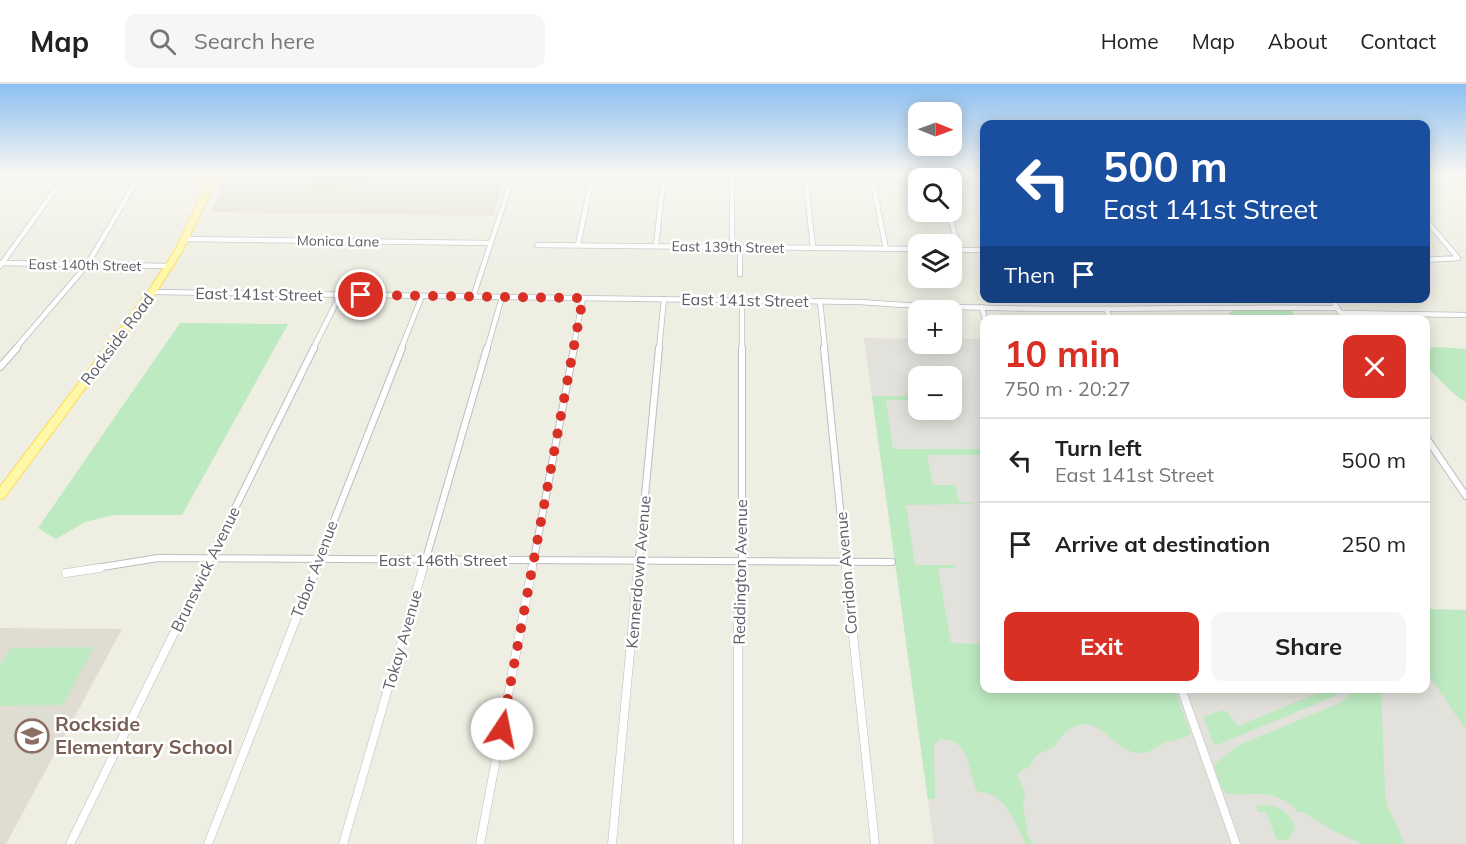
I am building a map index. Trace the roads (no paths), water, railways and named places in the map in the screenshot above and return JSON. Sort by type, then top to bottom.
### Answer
[{"type":"main road","name":"Rockside Road","points":[[0,495],[152,292],[185,238],[199,208]]},
{"type":"street","points":[[1,264],[41,208]]},
{"type":"street","points":[[0,367],[87,265],[120,208]]},
{"type":"street","points":[[473,297],[502,208]]},
{"type":"street","points":[[578,245],[586,208]]},
{"type":"street","points":[[657,246],[661,208]]},
{"type":"street","points":[[732,208],[732,247]]},
{"type":"street","points":[[809,208],[813,248]]},
{"type":"street","points":[[878,208],[886,249]]},
{"type":"street","points":[[1430,225],[1458,258],[1430,260]]},
{"type":"street","name":"Monica Lane","points":[[185,238],[491,243]]},
{"type":"street","name":"East 139th Street","points":[[537,245],[908,249]]},
{"type":"street","points":[[740,247],[740,274]]},
{"type":"street","points":[[962,250],[980,250]]},
{"type":"street","name":"East 140th Street","points":[[1,264],[169,266]]},
{"type":"street","name":"East 141st Street","points":[[152,292],[820,301],[982,307],[1339,311],[1466,315]]},
{"type":"street","name":"Brunswick Avenue","points":[[70,844],[340,295]]},
{"type":"street","name":"Tabor Avenue","points":[[208,844],[422,296]]},
{"type":"street","name":"Tokay Avenue","points":[[343,844],[502,297]]},
{"type":"street","points":[[480,844],[583,298]]},
{"type":"street","name":"Kennerdown Avenue","points":[[612,844],[663,299]]},
{"type":"street","name":"Reddington Avenue","points":[[738,844],[738,622],[742,562],[742,300]]},
{"type":"street","name":"Corridon Avenue","points":[[820,301],[875,844]]},
{"type":"street","points":[[1334,303],[1342,315]]},
{"type":"street","points":[[982,307],[984,315]]},
{"type":"street","points":[[1106,309],[1109,315]]},
{"type":"street","points":[[1430,443],[1466,496]]},
{"type":"street","name":"East 146th Street","points":[[66,573],[158,558],[892,562]]},
{"type":"street","points":[[1182,693],[1236,844]]},
{"type":"place","name":"Rockside Elementary School","points":[[32,736]]}]
